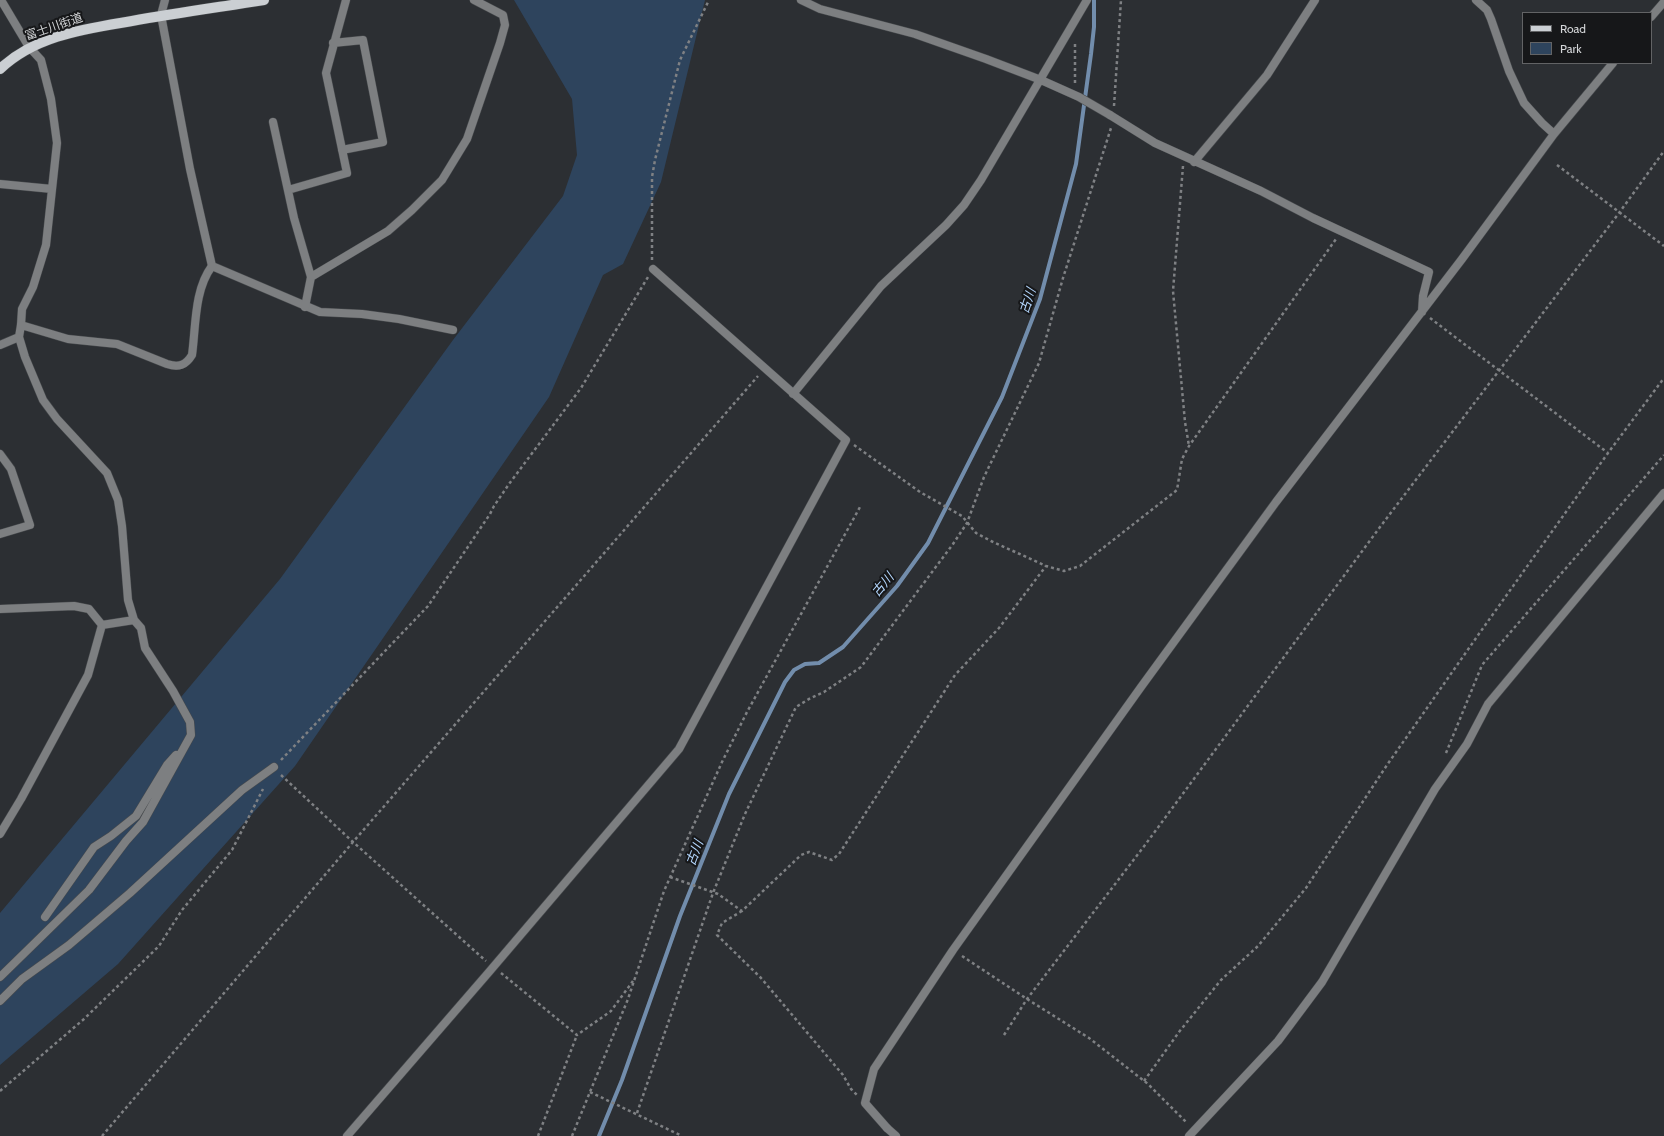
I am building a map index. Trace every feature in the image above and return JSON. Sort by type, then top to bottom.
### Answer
[{"type":"main road","name":"富士川街道","points":[[0,69],[29,48],[73,32],[162,15],[264,0]]},
{"type":"street","points":[[0,977],[89,890],[126,841],[143,822],[191,735],[190,722],[173,691],[145,648],[141,628],[134,620],[128,600],[122,526],[118,500],[108,473],[57,419],[43,400],[25,358],[19,337],[22,309],[32,287],[46,245],[57,143],[51,99],[41,60],[29,48],[1,0]]},
{"type":"street","points":[[21,324],[68,339],[117,344],[174,366],[181,366],[192,355],[200,292],[205,276],[212,266],[190,169],[162,15],[165,0]]},
{"type":"street","points":[[288,190],[347,173],[326,73],[346,0]]},
{"type":"street","points":[[311,277],[388,231],[412,210],[442,180],[457,158],[467,139],[505,25],[503,15],[474,0]]},
{"type":"street","points":[[802,0],[820,9],[915,34],[1040,80],[1077,96],[1155,143],[1194,162],[1261,191],[1429,272],[1423,296],[1422,312]]},
{"type":"street","points":[[793,394],[881,286],[946,225],[964,205],[981,180],[1087,0]]},
{"type":"street","points":[[1194,162],[1267,75],[1315,0]]},
{"type":"street","points":[[1476,0],[1487,10],[1509,71],[1524,103],[1554,134]]},
{"type":"street","points":[[1652,16],[1664,2]]},
{"type":"street","points":[[333,43],[363,40],[383,142],[342,150]]},
{"type":"street","points":[[896,1136],[865,1103],[874,1069],[953,950],[1276,502],[1422,312],[1554,134],[1612,64]]},
{"type":"street","points":[[273,122],[288,190],[311,277],[305,307]]},
{"type":"street","points":[[0,184],[52,189]]},
{"type":"street","points":[[212,266],[305,307],[320,312],[362,314],[399,319],[453,330]]},
{"type":"street","points":[[347,1136],[679,749],[846,440],[652,269]]},
{"type":"street","points":[[0,345],[19,337]]},
{"type":"street","points":[[0,454],[11,469],[30,525],[0,534]]},
{"type":"street","points":[[1190,1136],[1278,1041],[1322,982],[1434,789],[1467,744],[1488,704],[1664,493]]},
{"type":"street","points":[[1,606],[74,606],[89,609],[102,625]]},
{"type":"street","points":[[102,625],[134,620]]},
{"type":"street","points":[[0,834],[21,799],[88,675],[102,625]]},
{"type":"street","points":[[45,917],[94,847],[111,836],[136,816],[167,765],[182,749]]},
{"type":"street","points":[[0,1001],[22,979],[69,945],[130,893],[242,790],[274,768]]},
{"type":"path","points":[[577,1035],[493,967],[353,842],[274,768],[428,606],[509,484],[581,388],[652,269],[652,177],[655,160],[680,60],[709,0]]},
{"type":"path","points":[[637,1114],[713,893],[745,814],[796,707],[824,692],[861,667],[953,544],[967,523],[984,477],[1039,363],[1112,116],[1121,0]]},
{"type":"path","points":[[1076,20],[1077,96]]},
{"type":"path","points":[[1004,1035],[1027,999],[1145,845],[1380,527],[1664,151]]},
{"type":"path","points":[[1184,157],[1173,291],[1185,422],[1189,446]]},
{"type":"path","points":[[1557,164],[1664,246]]},
{"type":"path","points":[[846,440],[920,492],[962,516],[976,533],[1046,566],[1064,570],[1080,566],[1177,490],[1182,459],[1189,446],[1342,231]]},
{"type":"path","points":[[1422,312],[1608,453]]},
{"type":"path","points":[[102,1136],[353,842],[765,368]]},
{"type":"path","points":[[1144,1081],[1179,1032],[1220,980],[1258,946],[1306,888],[1436,695],[1608,453],[1664,378]]},
{"type":"path","points":[[1448,746],[1482,665],[1664,455]]},
{"type":"path","points":[[572,1136],[611,1043],[636,978],[670,877],[722,762],[747,712],[860,508]]},
{"type":"path","points":[[865,1103],[850,1089],[843,1075],[761,978],[717,935],[722,923],[742,911],[802,855],[809,852],[832,860],[839,854],[955,675],[999,628],[1046,566]]},
{"type":"path","points":[[0,1091],[84,1018],[159,946],[182,910],[232,850],[263,788]]},
{"type":"path","points":[[670,877],[713,893],[742,911]]},
{"type":"path","points":[[953,950],[1089,1038],[1144,1081],[1187,1123],[1190,1136]]},
{"type":"path","points":[[538,1136],[577,1035],[611,1011],[636,978]]},
{"type":"path","points":[[590,1092],[682,1136]]},
{"type":"green space","points":[[514,0],[705,0],[661,182],[623,264],[603,275],[549,397],[295,766],[118,964],[0,1065],[0,913],[280,579],[453,340],[563,196],[577,155],[572,99]]},
{"type":"waterway","name":"古川","points":[[599,1136],[622,1080],[680,916],[729,794],[785,682],[794,670],[805,664],[819,663],[843,647],[897,586],[928,543],[1002,397],[1040,299],[1076,164],[1094,27],[1094,0]]}]
